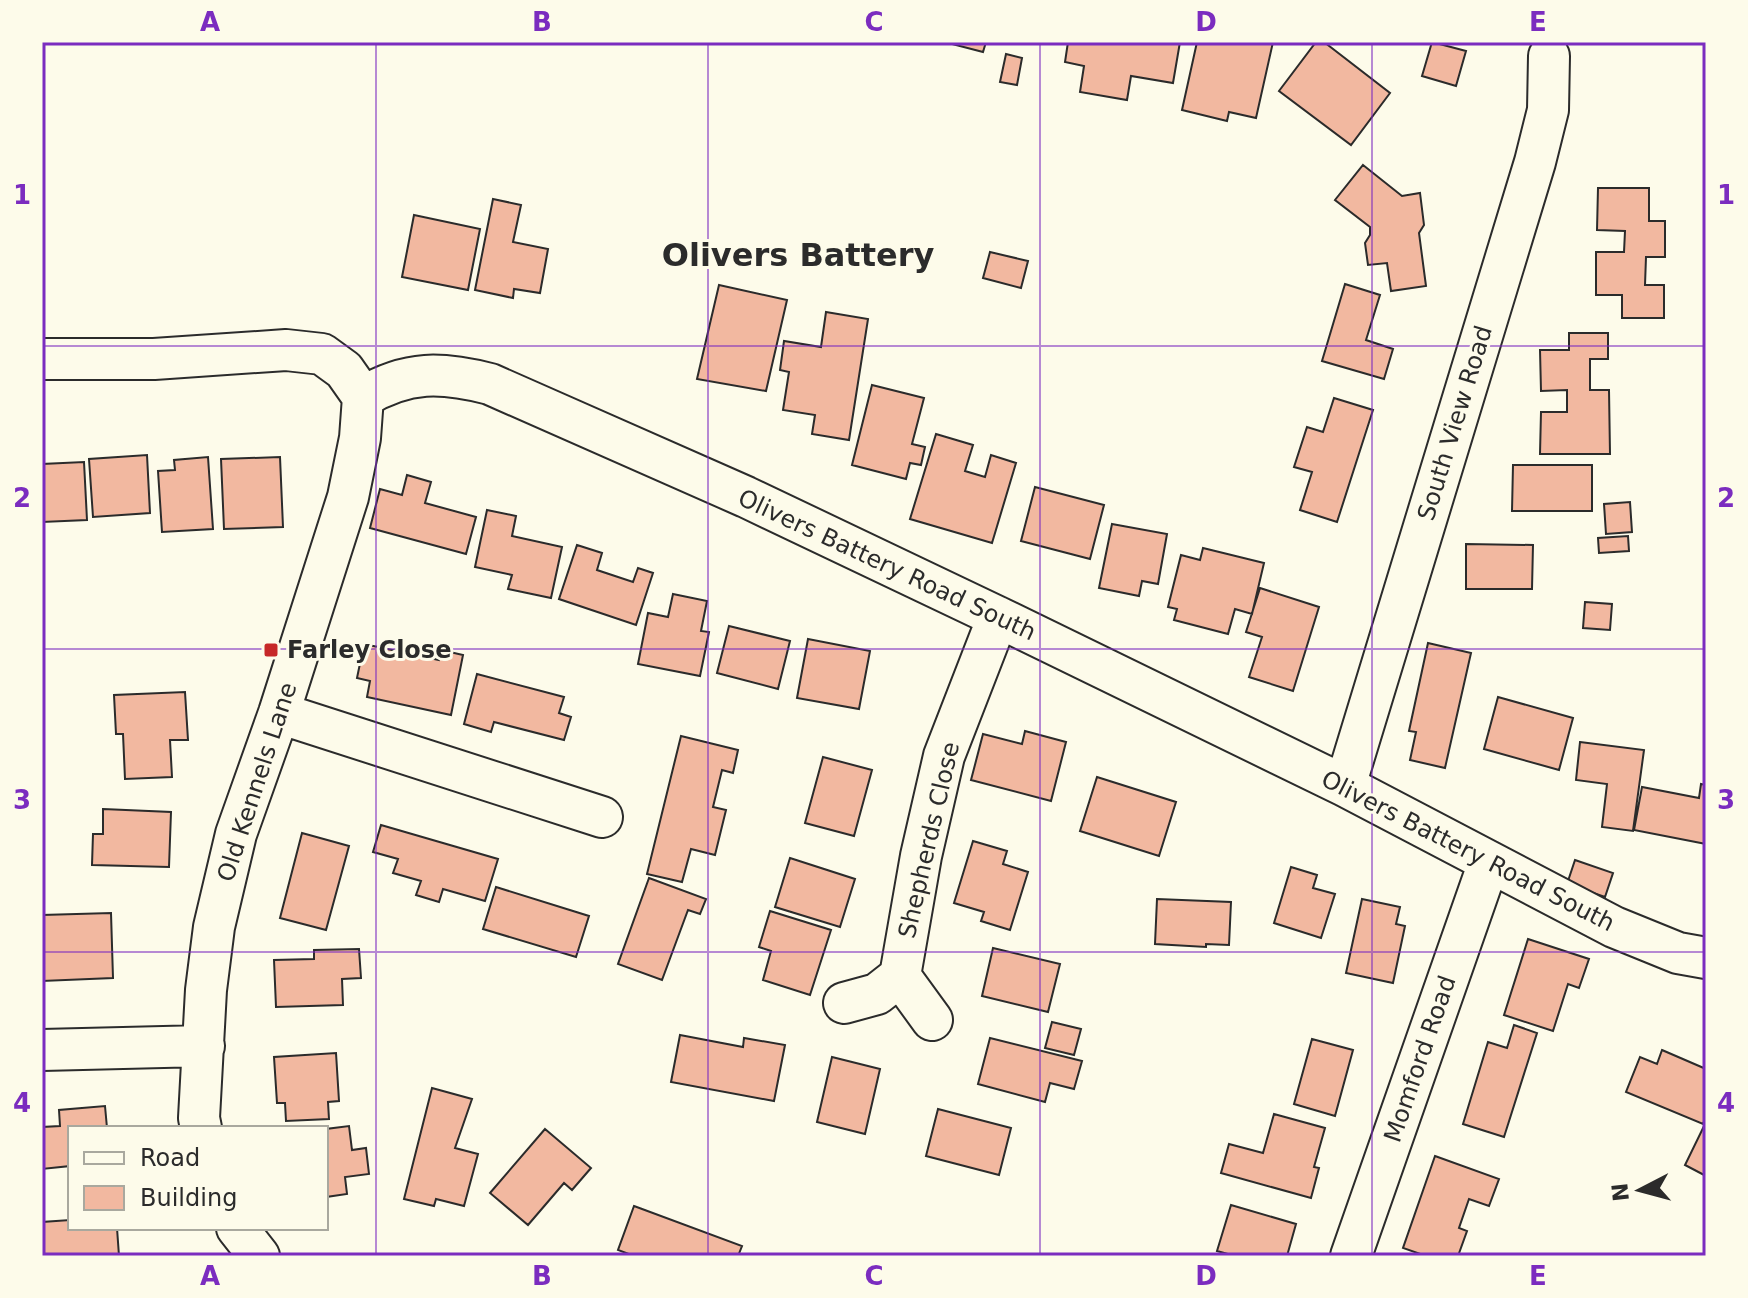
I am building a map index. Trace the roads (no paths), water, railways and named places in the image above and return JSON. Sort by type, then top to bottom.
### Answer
[{"type":"street","name":"South View Road","points":[[1345,786],[1535,162],[1548,110],[1550,47]]},
{"type":"street","points":[[42,359],[154,359],[286,350],[310,352],[322,354],[344,370],[363,397]]},
{"type":"street","name":"Olivers Battery Road South","points":[[363,397],[382,385],[422,376],[452,374],[490,384],[746,497],[998,617],[1345,786],[1614,927],[1678,953],[1706,958]]},
{"type":"street","name":"Old Kennels Lane","points":[[201,1126],[206,990],[214,927],[236,834],[279,713],[348,497],[360,438],[363,397]]},
{"type":"street","name":"Shepherds Close","points":[[900,976],[921,856],[944,756],[998,617]]},
{"type":"street","points":[[279,713],[602,817]]},
{"type":"street","name":"Momford Road","points":[[1351,1256],[1489,862]]},
{"type":"street","points":[[844,1003],[877,994],[900,976],[932,1020]]},
{"type":"street","points":[[42,1050],[204,1046]]},
{"type":"street","points":[[239,1230],[259,1256]]},
{"type":"place","name":"Farley Close","points":[[271,650]]},
{"type":"district","name":"Olivers Battery","points":[[798,255]]}]
